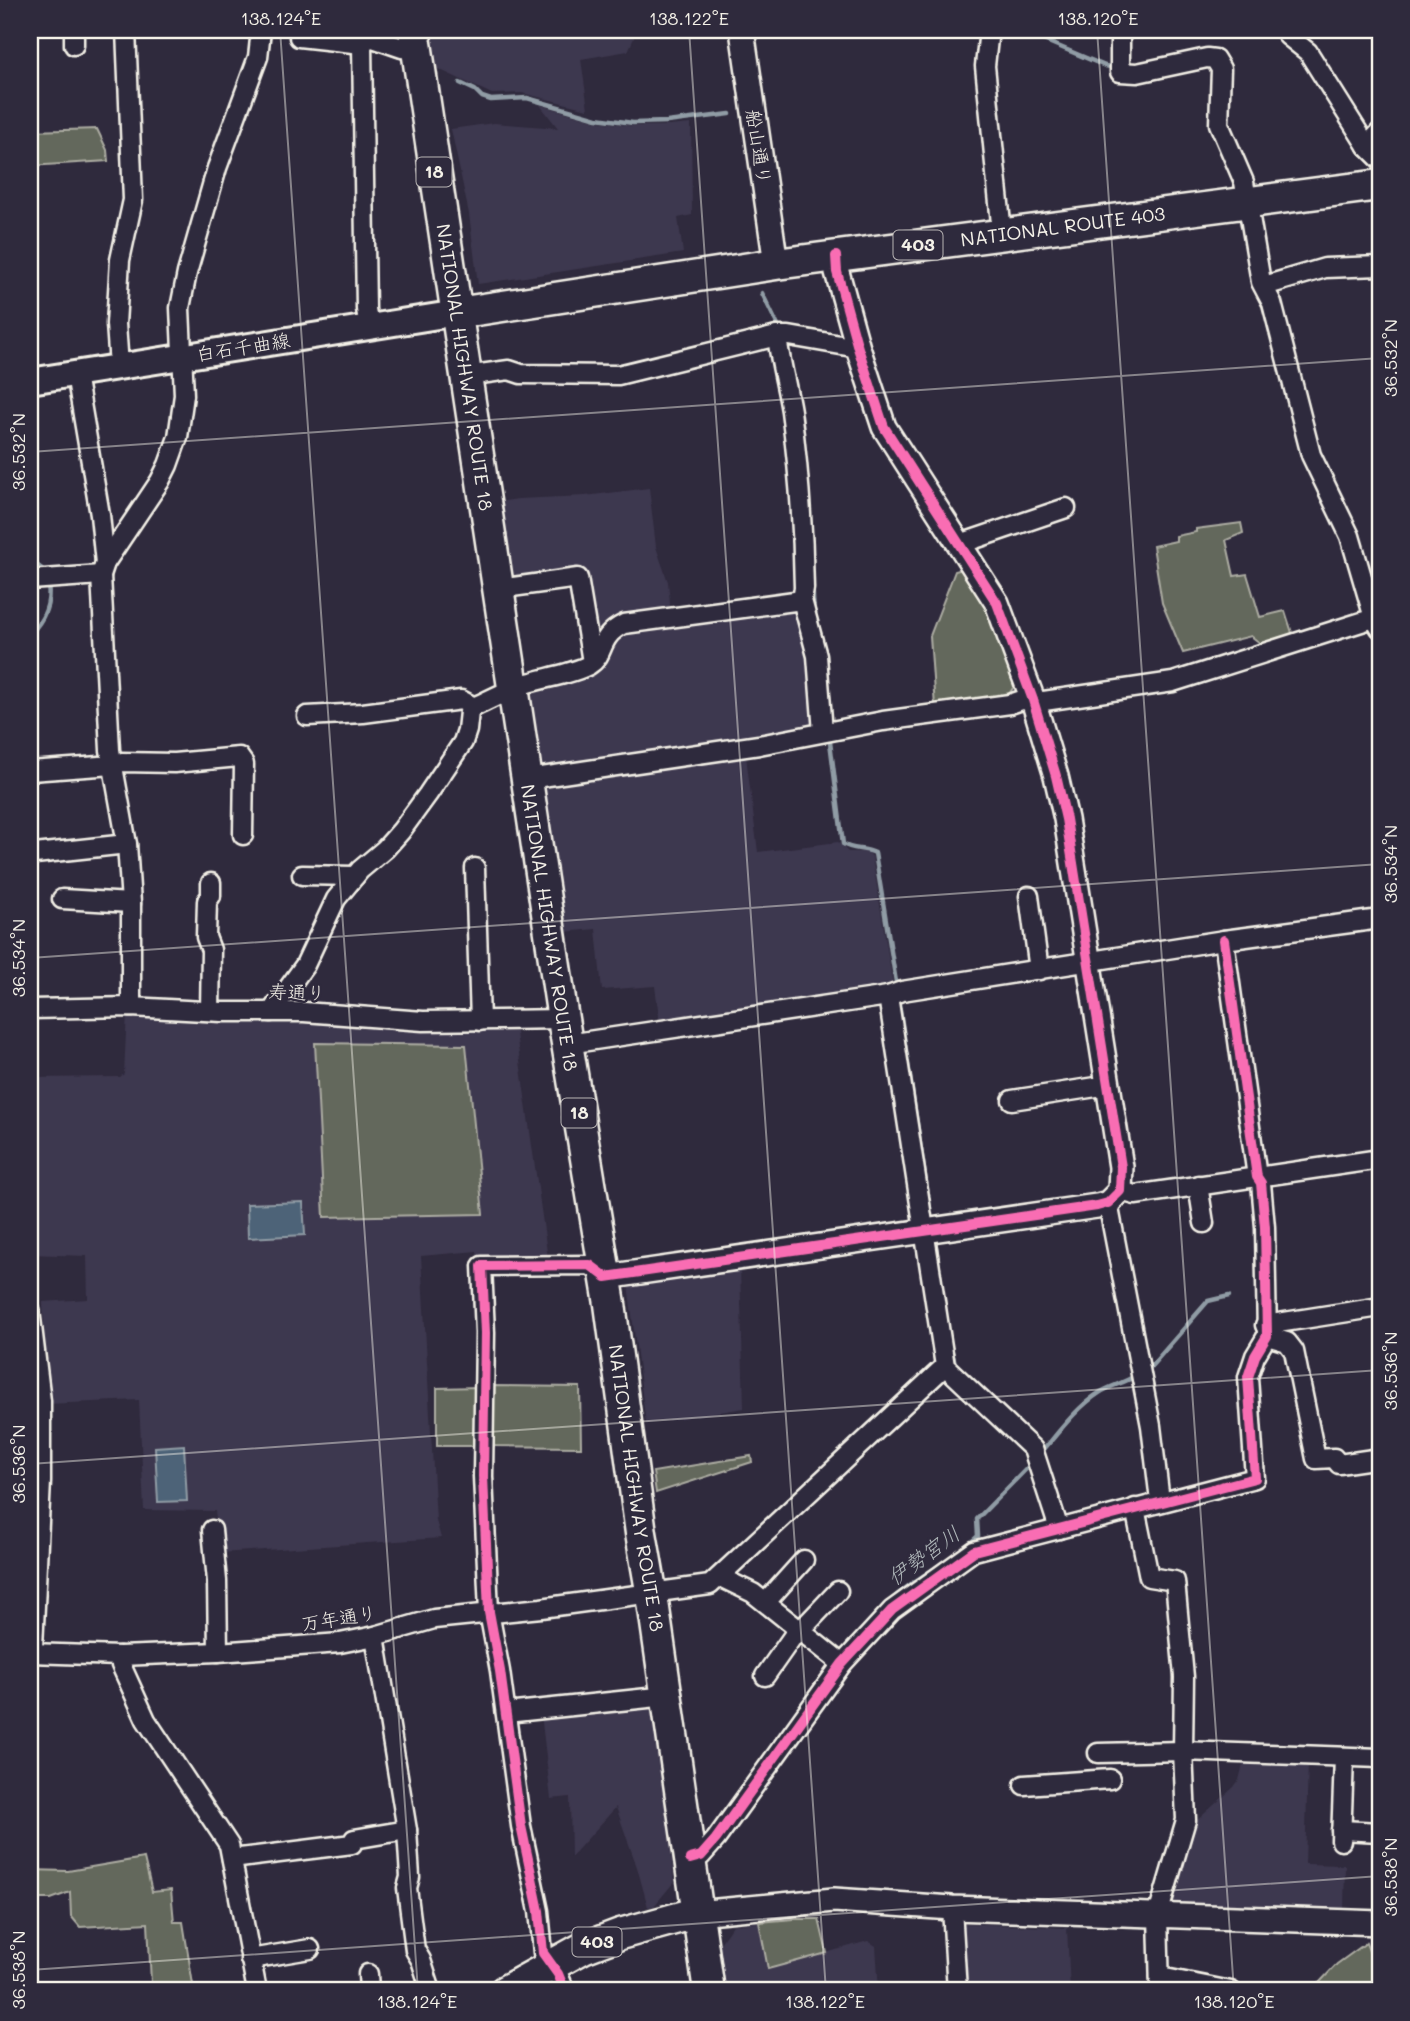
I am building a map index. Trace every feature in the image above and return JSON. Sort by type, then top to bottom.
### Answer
[{"type":"highway","name":"NATIONAL HIGHWAY ROUTE 18","points":[[416,40],[513,689],[606,1277],[709,1991]]},
{"type":"highway","name":"NATIONAL ROUTE 403","points":[[457,313],[776,264],[1380,185]]},
{"type":"highway","name":"403","points":[[505,1991],[583,1948],[620,1934],[696,1913]]},
{"type":"main road","name":"白石千曲線","points":[[30,381],[457,313]]},
{"type":"street","points":[[119,366],[116,324],[120,260],[133,200],[126,30]]},
{"type":"street","points":[[40,580],[103,569],[169,465],[178,437],[184,395],[180,307],[216,168],[258,57],[261,30]]},
{"type":"street","name":"船山通り","points":[[742,30],[776,264]]},
{"type":"street","points":[[989,30],[985,66],[1002,233]]},
{"type":"street","points":[[528,779],[759,745],[829,731],[1032,700],[1044,701],[1173,682],[1377,623],[1350,536],[1311,455],[1272,303],[1261,282],[1244,182],[1219,124],[1222,68],[1215,59],[1195,59],[1137,73],[1120,72],[1121,30]]},
{"type":"street","points":[[1285,30],[1287,36],[1308,52],[1367,146],[1380,159]]},
{"type":"street","points":[[299,37],[366,41],[402,48],[416,40]]},
{"type":"street","points":[[366,41],[366,282],[369,328]]},
{"type":"street","points":[[1367,146],[1380,132]]},
{"type":"street","points":[[836,256],[837,272],[858,348],[890,438],[997,603],[1032,700],[1066,819],[1121,1167],[1114,1197],[1151,1426],[1160,1502]]},
{"type":"street","points":[[1264,286],[1325,268],[1380,266]]},
{"type":"street","points":[[466,376],[509,370],[521,374],[618,375],[777,336],[858,348]]},
{"type":"street","points":[[777,336],[791,408],[803,513],[802,600],[817,656],[829,731]]},
{"type":"street","points":[[76,374],[100,514],[113,765],[127,844],[131,903],[131,1007]]},
{"type":"street","points":[[960,544],[1066,508]]},
{"type":"street","points":[[498,589],[578,578],[592,662]]},
{"type":"street","points":[[271,1012],[305,965],[336,899],[355,876],[385,849],[428,794],[463,742],[469,712],[474,707],[513,689],[592,662],[606,637],[624,624],[802,600]]},
{"type":"street","points":[[307,716],[363,713],[461,700],[474,707]]},
{"type":"street","points":[[30,771],[113,765],[122,762],[174,762],[239,757],[244,764],[238,791],[243,835]]},
{"type":"street","points":[[35,854],[127,844]]},
{"type":"street","points":[[475,869],[480,1021]]},
{"type":"street","points":[[302,875],[355,876]]},
{"type":"street","points":[[209,1011],[211,950],[206,937],[207,901],[211,896],[211,883]]},
{"type":"street","points":[[1029,896],[1039,970]]},
{"type":"street","points":[[62,899],[131,903]]},
{"type":"street","name":"寿通り","points":[[30,1009],[131,1007],[304,1012],[423,1021],[480,1021],[566,1031],[894,994],[1224,940],[1380,919]]},
{"type":"street","points":[[690,1858],[701,1856],[716,1839],[842,1664],[892,1610],[974,1552],[1255,1478],[1248,1377],[1266,1331],[1265,1227],[1261,1184],[1257,1177],[1224,940]]},
{"type":"street","points":[[894,994],[945,1366],[1036,1457],[1059,1529]]},
{"type":"street","points":[[1012,1100],[1109,1085]]},
{"type":"street","points":[[565,1991],[543,1953],[539,1911],[521,1826],[489,1612],[483,1476],[485,1333],[482,1266],[590,1265],[606,1277],[925,1229],[1114,1197],[1380,1159]]},
{"type":"street","points":[[1198,1185],[1204,1223]]},
{"type":"street","points":[[1266,1331],[1380,1307]]},
{"type":"street","points":[[30,1310],[41,1401],[41,1481],[33,1647],[30,1653]]},
{"type":"street","points":[[1266,1331],[1287,1342],[1294,1351],[1316,1460],[1334,1458],[1339,1464],[1380,1458]]},
{"type":"street","points":[[842,1664],[752,1592],[720,1577],[945,1366]]},
{"type":"street","points":[[1135,1508],[1149,1577],[1175,1581],[1184,1677],[1186,1820],[1158,1915],[1160,1984],[1231,1991]]},
{"type":"street","points":[[212,1530],[217,1581],[218,1652]]},
{"type":"street","points":[[766,1602],[804,1560]]},
{"type":"street","name":"万年通り","points":[[30,1653],[120,1656],[340,1643],[434,1619],[541,1608],[710,1585],[720,1577]]},
{"type":"street","points":[[765,1676],[799,1630],[838,1591]]},
{"type":"street","points":[[375,1636],[407,1830],[410,1877],[407,1888],[415,1950],[431,1991]]},
{"type":"street","points":[[120,1656],[121,1665],[146,1720],[229,1845],[257,1991]]},
{"type":"street","points":[[506,1713],[667,1696]]},
{"type":"street","points":[[1034,1789],[1110,1784],[1104,1753],[1183,1751],[1380,1758]]},
{"type":"street","points":[[1344,1757],[1341,1835],[1380,1832]]},
{"type":"street","points":[[232,1859],[352,1844],[354,1839],[407,1830]]},
{"type":"street","points":[[696,1913],[834,1900],[952,1908],[1380,1924]]},
{"type":"street","points":[[952,1908],[957,1991]]},
{"type":"street","points":[[250,1959],[310,1949]]},
{"type":"shaded area","points":[[426,30],[634,30],[634,38],[628,51],[581,59],[588,109],[522,93],[492,94],[432,66]]},
{"type":"shaded area","points":[[540,105],[597,121],[633,126],[691,124],[692,215],[678,218],[683,253],[478,284],[469,214],[451,129],[494,123],[558,128]]},
{"type":"shaded area","points":[[649,488],[656,547],[668,582],[669,613],[597,643],[586,570],[508,580],[498,502]]},
{"type":"shaded area","points":[[800,606],[813,656],[818,726],[536,769],[526,689],[598,666],[610,641],[625,630]]},
{"type":"shaded area","points":[[746,756],[758,852],[838,842],[848,852],[867,852],[872,856],[893,985],[884,989],[660,1024],[655,986],[602,990],[596,929],[563,932],[542,789]]},
{"type":"shaded area","points":[[127,1012],[321,1022],[333,1019],[515,1026],[548,1259],[478,1261],[477,1251],[421,1256],[436,1521],[441,1538],[220,1553],[215,1511],[144,1510],[139,1400],[46,1404],[43,1302],[88,1299],[87,1256],[30,1254],[30,1078],[120,1077],[124,1074]]},
{"type":"shaded area","points":[[740,1268],[744,1408],[646,1424],[628,1284]]},
{"type":"shaded area","points":[[648,1703],[656,1710],[674,1882],[654,1906],[648,1907],[616,1807],[571,1857],[570,1797],[551,1799],[541,1714]]},
{"type":"shaded area","points":[[1244,1761],[1308,1763],[1305,1864],[1345,1865],[1344,1909],[1169,1902],[1184,1844],[1193,1824],[1234,1787],[1239,1780]]},
{"type":"shaded area","points":[[759,1922],[769,1969],[868,1941],[876,1946],[879,1991],[724,1991],[718,1946],[733,1925]]},
{"type":"shaded area","points":[[959,1923],[1067,1928],[1070,1991],[964,1991]]},
{"type":"green space","points":[[97,129],[107,150],[108,161],[30,166],[32,131]]},
{"type":"green space","points":[[1241,523],[1243,533],[1226,540],[1234,576],[1247,574],[1260,617],[1285,611],[1294,639],[1265,647],[1251,636],[1183,653],[1162,603],[1153,546],[1176,541],[1176,536],[1196,532],[1196,529]]},
{"type":"green space","points":[[963,569],[986,606],[1015,685],[1007,697],[935,707],[930,636],[955,571]]},
{"type":"green space","points":[[315,1043],[466,1045],[483,1214],[324,1217]]},
{"type":"green space","points":[[489,1386],[580,1387],[581,1447],[488,1446]]},
{"type":"green space","points":[[479,1387],[479,1446],[437,1446],[437,1388]]},
{"type":"green space","points":[[751,1456],[752,1462],[656,1493],[653,1472]]},
{"type":"green space","points":[[144,1858],[152,1892],[171,1890],[174,1922],[183,1922],[194,1991],[137,1991],[137,1984],[151,1983],[148,1923],[80,1927],[71,1916],[70,1892],[51,1899],[30,1899],[30,1870],[68,1871]]},
{"type":"green space","points":[[819,1919],[827,1953],[768,1969],[759,1922]]},
{"type":"green space","points":[[1366,1943],[1378,1975],[1364,1991],[1324,1991],[1319,1983],[1337,1964]]},
{"type":"water","points":[[303,1202],[305,1235],[248,1238],[247,1204]]},
{"type":"water","points":[[184,1445],[187,1501],[158,1502],[155,1447]]},
{"type":"waterway","points":[[1020,30],[1111,67]]},
{"type":"waterway","points":[[392,54],[401,57]]},
{"type":"waterway","points":[[460,83],[491,100],[527,98],[597,118],[633,123],[667,122],[730,114]]},
{"type":"waterway","points":[[762,293],[780,330]]},
{"type":"waterway","points":[[30,560],[44,573]]},
{"type":"waterway","points":[[812,578],[814,615]]},
{"type":"waterway","points":[[30,634],[45,611],[48,585]]},
{"type":"waterway","points":[[829,734],[843,844],[875,853],[897,988]]},
{"type":"waterway","points":[[898,997],[930,1209]]},
{"type":"waterway","points":[[935,1240],[945,1312]]},
{"type":"waterway","points":[[1147,1371],[1208,1301],[1229,1296]]},
{"type":"waterway","points":[[951,1348],[955,1363],[975,1383]]},
{"type":"waterway","points":[[1040,1454],[1091,1399],[1135,1376]]},
{"type":"waterway","name":"伊勢宮川","points":[[967,1546],[978,1536],[977,1519],[1032,1463]]},
{"type":"waterway","name":"伊勢宮川","points":[[864,1628],[896,1596],[934,1569]]},
{"type":"cycle path","points":[[565,1991],[558,1974],[543,1953],[539,1911],[521,1826],[500,1671],[489,1612],[483,1476],[485,1333],[482,1266],[590,1265],[606,1277],[1097,1206],[1108,1203],[1120,1191],[1121,1167],[1066,819],[1033,700],[997,603],[884,427],[858,348],[837,272],[836,256]]},
{"type":"cycle path","points":[[690,1859],[701,1856],[716,1839],[842,1664],[892,1610],[974,1551],[1255,1478],[1248,1377],[1255,1356],[1267,1336],[1265,1227],[1261,1183],[1257,1177],[1224,940]]}]
